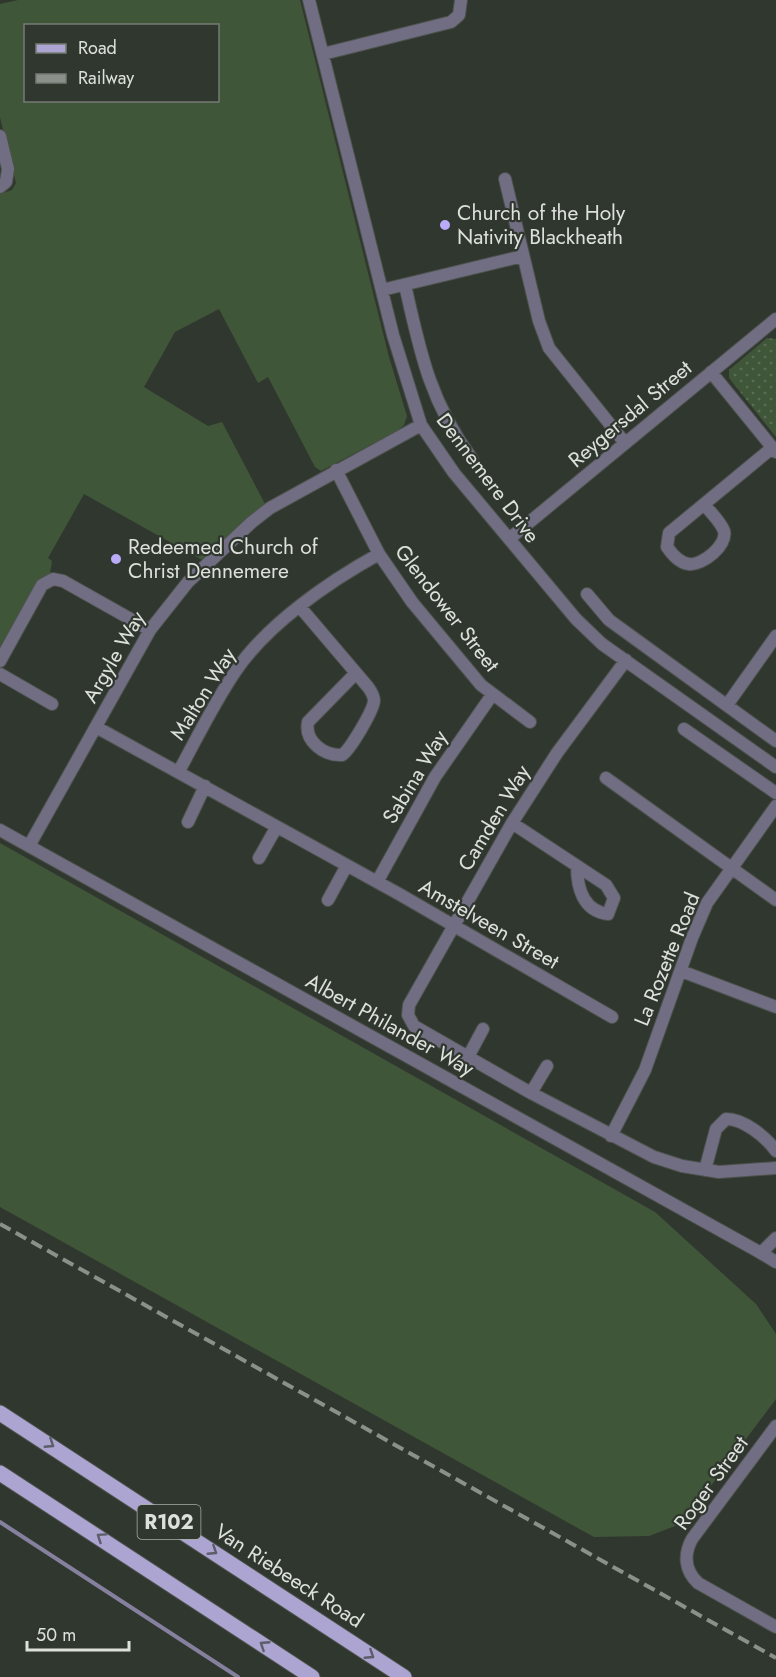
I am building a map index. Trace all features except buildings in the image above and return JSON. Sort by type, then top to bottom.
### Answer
[{"type":"main road","name":"Van Riebeeck Road","points":[[0,1413],[404,1677]]},
{"type":"main road","name":"R102","points":[[0,1473],[312,1677]]},
{"type":"street","name":"Dennemere Drive","points":[[309,0],[382,290],[409,392],[421,425],[454,473],[576,619],[602,644],[776,767]]},
{"type":"street","points":[[323,54],[451,22],[459,15],[461,0]]},
{"type":"street","points":[[0,136],[8,169],[6,182],[0,187]]},
{"type":"street","points":[[505,179],[539,321],[549,348],[625,442]]},
{"type":"street","points":[[382,290],[523,256]]},
{"type":"street","points":[[405,285],[430,387],[447,422],[472,459]]},
{"type":"street","name":"Reygersdal Street","points":[[509,539],[776,319]]},
{"type":"street","points":[[704,504],[722,527],[724,539],[721,545],[702,561],[693,564],[685,563],[668,549],[667,536],[704,504],[774,450],[711,372]]},
{"type":"street","name":"Argyle Way","points":[[29,846],[150,630],[188,582],[252,522],[336,470],[421,425]]},
{"type":"street","name":"Glendower Street","points":[[336,470],[379,554],[412,602],[492,695],[530,722]]},
{"type":"street","name":"Malton Way","points":[[179,771],[236,671],[263,641],[330,582],[379,554]]},
{"type":"street","points":[[0,661],[42,585],[53,579],[63,581],[150,630]]},
{"type":"street","points":[[587,594],[609,620],[776,741]]},
{"type":"street","points":[[300,607],[356,673],[372,693],[372,708],[345,753],[330,754],[310,740],[307,731],[308,722],[356,673]]},
{"type":"street","points":[[727,705],[776,636]]},
{"type":"street","name":"Camden Way","points":[[468,1057],[414,1026],[409,1019],[409,1005],[512,823],[557,753],[626,660]]},
{"type":"street","points":[[2,679],[52,704]]},
{"type":"street","name":"Sabina Way","points":[[377,882],[435,777],[492,695]]},
{"type":"street","name":"Amstelveen Street","points":[[96,728],[179,771],[612,1017]]},
{"type":"street","points":[[684,729],[776,793]]},
{"type":"street","points":[[606,778],[776,900]]},
{"type":"street","points":[[188,822],[205,786]]},
{"type":"street","name":"La Rozette Road","points":[[611,1136],[645,1070],[707,903],[776,806]]},
{"type":"street","points":[[512,823],[577,867]]},
{"type":"street","points":[[259,858],[276,828]]},
{"type":"street","name":"Albert Philander Way","points":[[0,830],[776,1262]]},
{"type":"street","points":[[328,900],[346,867]]},
{"type":"street","points":[[681,971],[776,1007]]},
{"type":"street","points":[[483,1029],[468,1057],[531,1093],[654,1157],[705,1170],[734,1173],[776,1168]]},
{"type":"street","points":[[531,1093],[547,1066]]},
{"type":"street","points":[[705,1170],[716,1130],[726,1119],[744,1124],[769,1142],[776,1151]]},
{"type":"street","points":[[761,1253],[776,1238]]},
{"type":"street","name":"Roger Street","points":[[776,1426],[692,1539],[687,1549],[687,1565],[691,1576],[703,1587],[776,1627]]},
{"type":"green space","points":[[18,0],[300,0],[389,357],[407,416],[404,425],[397,431],[321,471],[315,467],[268,377],[258,383],[219,309],[175,332],[144,387],[208,426],[222,422],[265,504],[202,560],[84,494],[48,558],[52,561],[50,573],[40,579],[0,651],[0,194],[12,190],[16,183],[0,117],[0,4]]},
{"type":"green space","points":[[767,338],[776,339],[776,437],[729,378],[729,370]]},
{"type":"green space","points":[[0,843],[655,1212],[756,1304],[776,1334],[776,1399],[683,1523],[649,1536],[594,1537],[0,1207]]},
{"type":"waterway","points":[[0,1522],[238,1677]]},
{"type":"railway","points":[[0,1224],[776,1658]]},
{"type":"place","name":"Church of the Holy Nativity Blackheath","points":[[445,225]]},
{"type":"place","name":"Redeemed Church of Christ Dennemere","points":[[116,559]]}]
